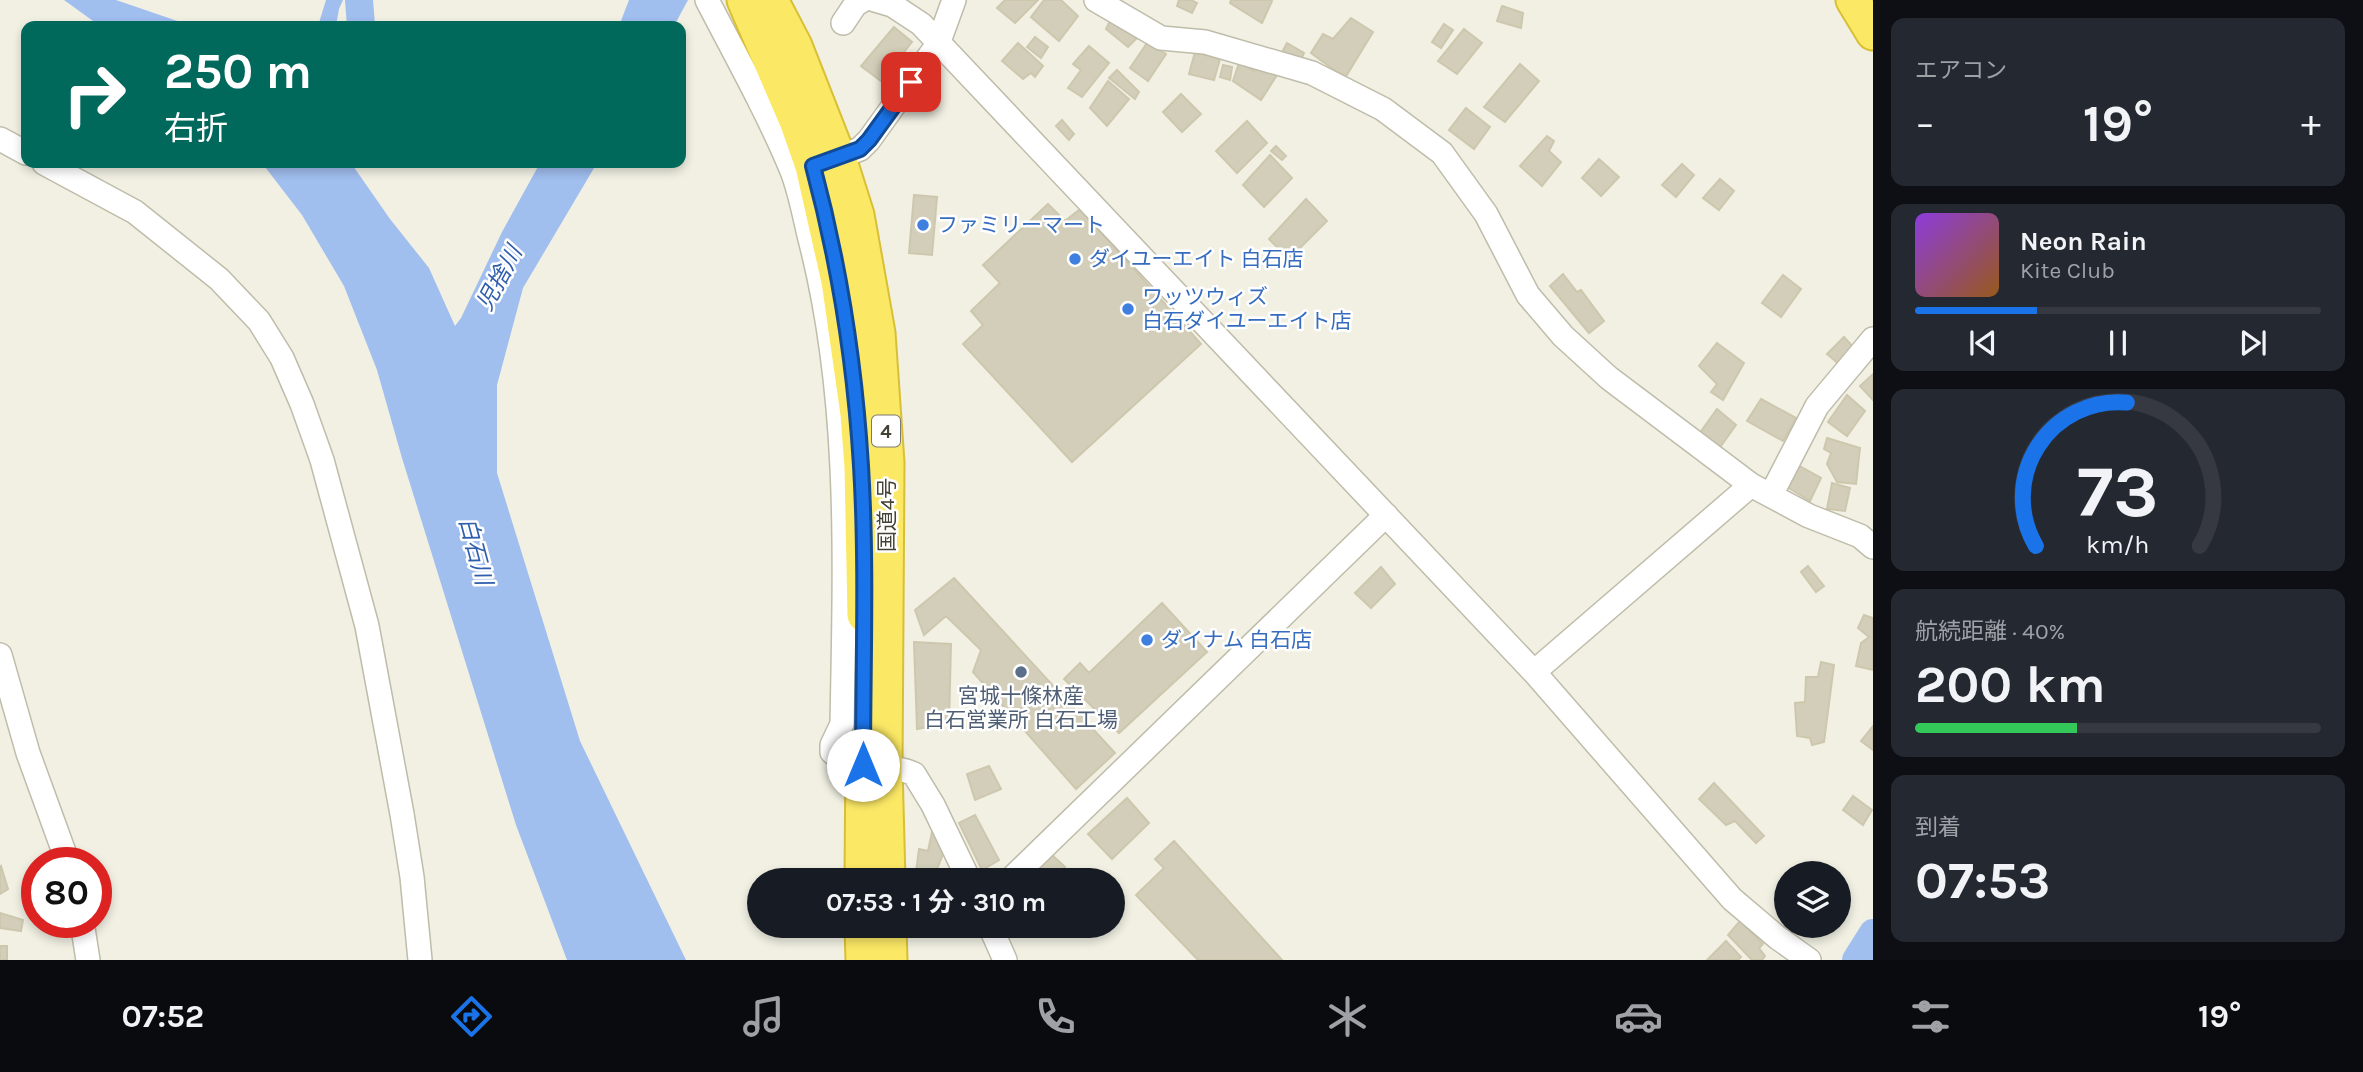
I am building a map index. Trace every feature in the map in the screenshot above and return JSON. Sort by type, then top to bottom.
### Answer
[{"type":"highway","name":"国道4号","points":[[744,0],[797,123],[826,162]]},
{"type":"highway","name":"国道4号","points":[[771,0],[795,46],[826,162],[861,467],[864,590],[874,766],[887,868]]},
{"type":"highway","points":[[1853,0],[1873,33]]},
{"type":"highway","name":"国道4号","points":[[863,868],[874,766]]},
{"type":"highway","points":[[862,938],[863,960]]},
{"type":"highway","points":[[889,938],[890,960]]},
{"type":"street","points":[[706,0],[792,173],[817,270],[836,381],[844,523],[842,724],[832,745],[832,752],[850,763],[914,774],[933,805],[963,868]]},
{"type":"street","points":[[843,23],[855,5],[863,0]]},
{"type":"street","points":[[875,0],[892,5],[921,24],[1534,672],[1732,899],[1809,960]]},
{"type":"street","points":[[1096,0],[1161,38],[1205,42],[1311,73],[1384,108],[1442,153],[1486,214],[1528,295],[1563,336],[1609,379],[1761,490],[1809,516],[1860,536],[1873,547]]},
{"type":"street","points":[[826,162],[860,149],[869,140],[938,44],[960,1]]},
{"type":"street","points":[[0,139],[21,150]]},
{"type":"street","points":[[53,168],[135,212],[219,279],[259,321],[282,358],[322,460],[367,626],[402,814],[420,960]]},
{"type":"street","points":[[1534,672],[1761,490],[1817,407],[1873,339]]},
{"type":"street","points":[[1022,868],[1387,515]]},
{"type":"street","points":[[0,655],[28,753],[62,847]]},
{"type":"street","points":[[85,938],[88,960]]},
{"type":"street","points":[[995,938],[1005,960]]},
{"type":"water","points":[[64,0],[116,0],[177,21],[93,21]]},
{"type":"water","points":[[326,0],[343,0],[337,21],[320,21]]},
{"type":"water","points":[[629,0],[688,0],[677,21],[621,21]]},
{"type":"water","points":[[266,168],[354,168],[429,268],[455,326],[537,168],[594,168],[523,288],[497,385],[497,473],[580,741],[686,960],[567,960],[516,825],[377,370],[344,286],[302,215]]},
{"type":"building","points":[[1005,0],[1038,0],[1015,23],[997,8]]},
{"type":"building","points":[[1044,0],[1061,0],[1078,16],[1059,41],[1031,17]]},
{"type":"building","points":[[1179,0],[1197,3],[1192,13],[1177,6]]},
{"type":"building","points":[[1231,0],[1272,1],[1262,23],[1230,3]]},
{"type":"building","points":[[1502,6],[1523,13],[1521,28],[1497,21]]},
{"type":"building","points":[[1351,18],[1373,32],[1345,78],[1311,53],[1323,34],[1333,39]]},
{"type":"building","points":[[1111,19],[1137,38],[1128,47],[1106,29]]},
{"type":"building","points":[[1444,24],[1453,30],[1441,48],[1432,42]]},
{"type":"building","points":[[894,27],[912,42],[881,81],[861,66]]},
{"type":"building","points":[[1464,29],[1482,43],[1457,74],[1438,61]]},
{"type":"building","points":[[1035,37],[1048,47],[1041,58],[1027,47]]},
{"type":"building","points":[[1018,43],[1043,66],[1035,77],[1031,73],[1023,79],[1002,61]]},
{"type":"building","points":[[1147,43],[1166,54],[1148,81],[1130,68]]},
{"type":"building","points":[[1287,43],[1304,53],[1299,64],[1281,54]]},
{"type":"building","points":[[1089,46],[1109,63],[1082,97],[1068,88],[1081,70],[1073,64]]},
{"type":"building","points":[[1195,52],[1220,59],[1214,80],[1189,74]]},
{"type":"building","points":[[1239,63],[1254,71],[1259,64],[1277,75],[1261,100],[1233,81]]},
{"type":"building","points":[[1520,64],[1539,81],[1505,122],[1484,107]]},
{"type":"building","points":[[1223,65],[1232,67],[1230,80],[1220,77]]},
{"type":"building","points":[[1117,70],[1139,92],[1135,99],[1109,78]]},
{"type":"building","points":[[1108,81],[1129,99],[1107,126],[1090,108]]},
{"type":"building","points":[[1181,94],[1201,114],[1182,132],[1163,112]]},
{"type":"building","points":[[1466,108],[1490,127],[1474,149],[1449,130]]},
{"type":"building","points":[[1062,120],[1074,134],[1069,140],[1056,126]]},
{"type":"building","points":[[1247,121],[1267,143],[1237,173],[1216,151]]},
{"type":"building","points":[[1547,136],[1554,141],[1549,151],[1561,162],[1542,186],[1520,166]]},
{"type":"building","points":[[1276,146],[1286,156],[1282,160],[1271,151]]},
{"type":"building","points":[[1270,155],[1292,178],[1264,207],[1243,185]]},
{"type":"building","points":[[1599,159],[1619,177],[1601,196],[1582,178]]},
{"type":"building","points":[[1682,164],[1694,175],[1676,197],[1662,185]]},
{"type":"building","points":[[1720,179],[1734,191],[1719,210],[1703,198]]},
{"type":"building","points":[[914,195],[937,197],[932,255],[909,253]]},
{"type":"building","points":[[1306,199],[1327,221],[1289,259],[1269,239]]},
{"type":"building","points":[[1048,204],[1065,221],[1080,209],[1201,344],[1072,462],[963,344],[983,325],[971,311],[1000,283],[983,265]]},
{"type":"building","points":[[1563,274],[1577,292],[1581,290],[1604,321],[1589,333],[1550,286]]},
{"type":"building","points":[[1783,275],[1801,289],[1781,317],[1762,303]]},
{"type":"building","points":[[1844,337],[1855,349],[1840,365],[1827,354]]},
{"type":"building","points":[[1717,343],[1744,363],[1723,400],[1711,392],[1717,384],[1699,366]]},
{"type":"building","points":[[1873,374],[1873,400],[1860,386]]},
{"type":"building","points":[[1847,395],[1865,411],[1847,436],[1828,422]]},
{"type":"building","points":[[1761,399],[1796,418],[1783,441],[1747,421]]},
{"type":"building","points":[[1717,409],[1736,425],[1718,450],[1699,434]]},
{"type":"building","points":[[1827,438],[1860,448],[1856,484],[1837,482],[1827,464],[1831,453],[1824,449]]},
{"type":"building","points":[[1796,464],[1821,478],[1810,501],[1784,485]]},
{"type":"building","points":[[1832,483],[1850,488],[1845,511],[1827,509]]},
{"type":"building","points":[[1808,566],[1824,586],[1816,592],[1801,572]]},
{"type":"building","points":[[1381,567],[1395,584],[1371,608],[1355,593]]},
{"type":"building","points":[[954,578],[1115,753],[1076,789],[973,672],[981,650],[946,616],[924,635],[915,610]]},
{"type":"building","points":[[1162,603],[1207,652],[1119,733],[1064,679],[1080,663],[1089,673]]},
{"type":"building","points":[[1864,615],[1873,618],[1873,670],[1856,666],[1861,643],[1869,637],[1858,628]]},
{"type":"building","points":[[914,642],[951,644],[949,723],[917,729]]},
{"type":"building","points":[[1821,662],[1834,665],[1824,742],[1812,745],[1810,738],[1797,736],[1795,703],[1805,702],[1806,677],[1818,677]]},
{"type":"building","points":[[1873,726],[1873,750],[1861,741]]},
{"type":"building","points":[[989,766],[1001,789],[975,800],[967,774]]},
{"type":"building","points":[[1714,783],[1764,836],[1756,843],[1735,821],[1726,825],[1699,799]]},
{"type":"building","points":[[1853,796],[1872,810],[1863,825],[1843,810]]},
{"type":"building","points":[[1127,798],[1149,823],[1112,859],[1088,834]]},
{"type":"building","points":[[975,815],[999,860],[981,868],[959,823]]},
{"type":"building","points":[[934,823],[940,827],[939,845],[944,851],[938,868],[917,868],[919,849],[928,851]]},
{"type":"building","points":[[1174,841],[1282,960],[1198,960],[1136,895],[1164,868],[1155,859]]},
{"type":"building","points":[[1051,854],[1065,867],[1064,868],[1036,868]]},
{"type":"building","points":[[0,867],[8,889],[0,894]]},
{"type":"building","points":[[0,913],[21,919],[21,931],[0,928]]},
{"type":"building","points":[[1740,921],[1763,944],[1759,948],[1765,956],[1762,960],[1752,960],[1728,935]]},
{"type":"building","points":[[1726,941],[1741,957],[1738,960],[1707,960]]},
{"type":"building","points":[[0,946],[7,946],[7,960],[0,960]]},
{"type":"waterway","points":[[359,0],[361,21]]},
{"type":"waterway","points":[[1856,960],[1873,933]]},
{"type":"place","name":"ファミリーマート","points":[[923,225]]},
{"type":"place","name":"ダイユーエイト 白石店","points":[[1075,259]]},
{"type":"place","name":"ワッツウィズ 白石ダイユーエイト店","points":[[1128,309]]},
{"type":"place","name":"ダイナム 白石店","points":[[1147,640]]},
{"type":"place","name":"宮城十條林産 白石営業所 白石工場","points":[[1021,672]]},
{"type":"route","points":[[863,765],[864,590],[861,467],[838,281],[813,166],[860,149],[911,82]]},
{"type":"water label","name":"児捨川","points":[[499,278]]},
{"type":"water label","name":"白石川","points":[[476,551]]}]
